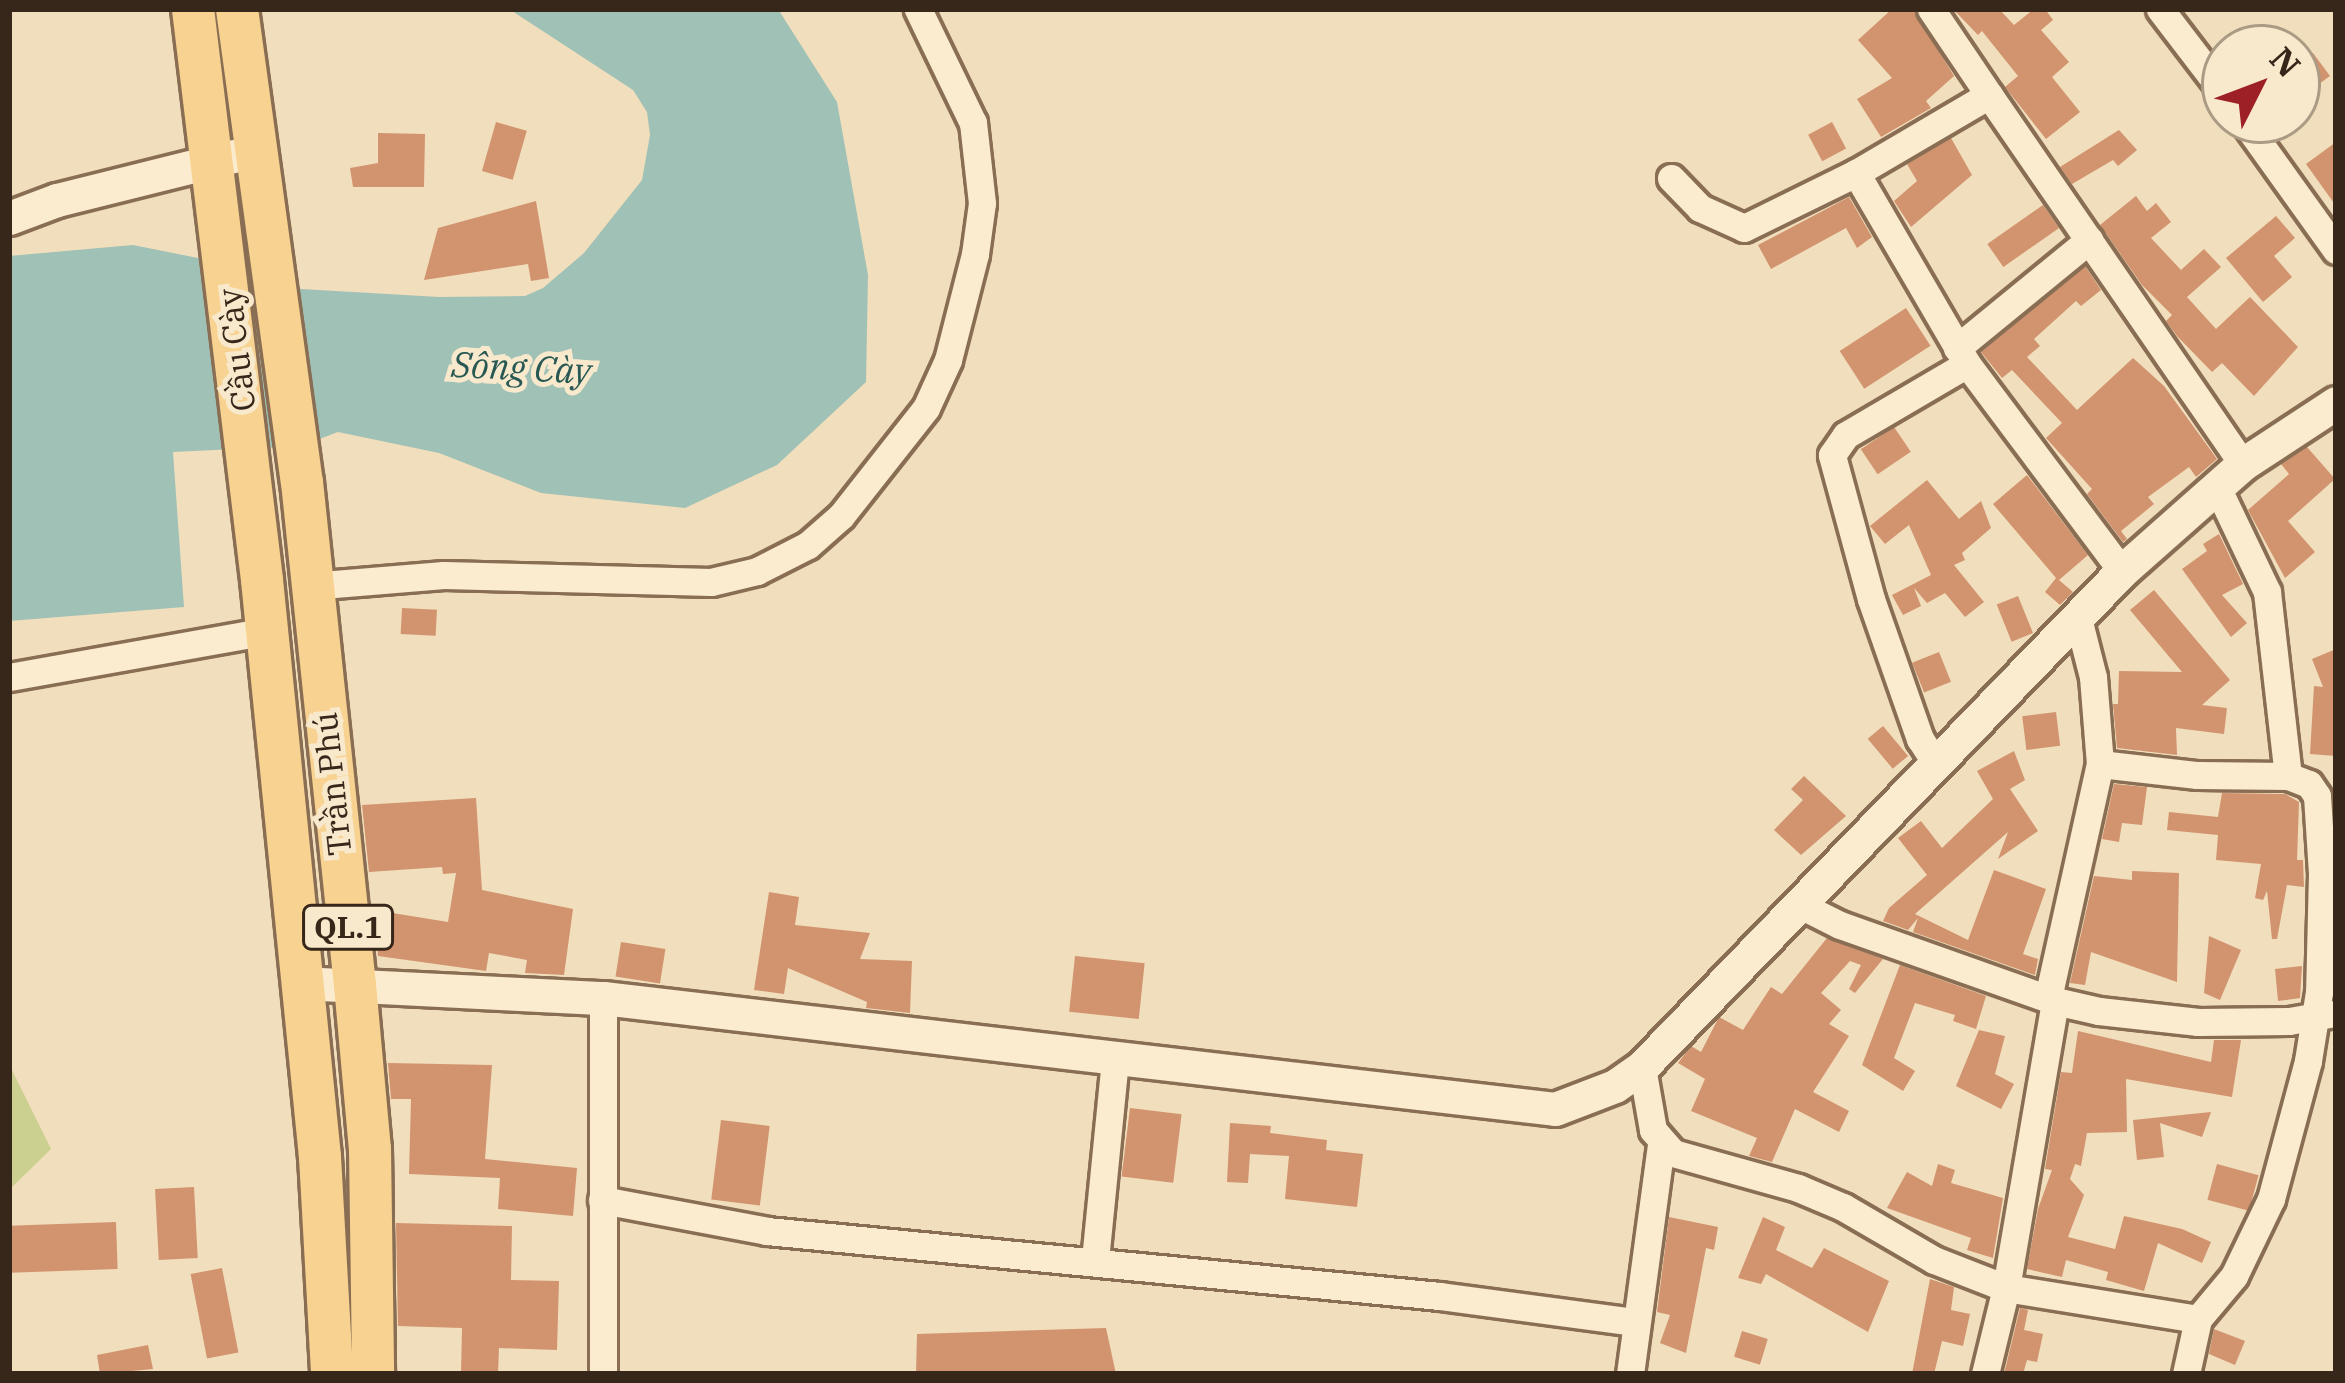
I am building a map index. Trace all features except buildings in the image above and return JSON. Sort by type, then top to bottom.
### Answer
[{"type":"main road","name":"QL.1","points":[[193,9],[213,160]]},
{"type":"main road","name":"QL.1","points":[[237,9],[260,152]]},
{"type":"main road","name":"Cầu Cày","points":[[260,152],[302,482]]},
{"type":"main road","name":"Cầu Cày","points":[[213,160],[253,488]]},
{"type":"main road","name":"Trần Phú","points":[[302,482],[370,1149],[374,1374]]},
{"type":"main road","name":"Trần Phú","points":[[253,488],[328,1250],[332,1374]]},
{"type":"street","points":[[310,586],[444,575],[711,583],[757,571],[808,545],[841,516],[926,408],[954,343],[975,254],[981,184],[973,123],[918,9]]},
{"type":"street","points":[[1931,9],[2243,464]]},
{"type":"street","points":[[2160,9],[2201,63]]},
{"type":"street","points":[[1670,178],[1700,208],[1744,228],[1856,173],[1989,95]]},
{"type":"street","points":[[2260,144],[2336,250]]},
{"type":"street","points":[[9,218],[213,160],[260,152]]},
{"type":"street","points":[[1856,173],[1962,356],[2122,571]]},
{"type":"street","points":[[1936,765],[1920,739],[1871,598],[1832,455],[1846,435],[1962,356],[2089,240]]},
{"type":"street","points":[[302,983],[603,998],[1555,1109],[1615,1085],[1642,1067],[2122,571],[2243,464],[2336,403]]},
{"type":"street","points":[[2217,487],[2267,592],[2288,776]]},
{"type":"street","points":[[1985,1374],[2006,1288],[2051,1000],[2100,764],[2092,677],[2078,618]]},
{"type":"street","points":[[9,677],[266,632]]},
{"type":"street","points":[[2100,764],[2197,775],[2288,776],[2309,784],[2320,816],[2327,1015],[2271,1199],[2234,1276],[2198,1319],[2186,1374]]},
{"type":"street","points":[[1802,906],[1840,925],[2051,1000],[2198,1022],[2327,1015]]},
{"type":"street","points":[[603,998],[603,1374]]},
{"type":"street","points":[[1095,1260],[1115,1058]]},
{"type":"street","points":[[1630,1374],[1633,1322],[1660,1144],[1642,1067]]},
{"type":"street","points":[[1660,1144],[1673,1153],[1828,1201],[1934,1259],[2006,1288],[2198,1319]]},
{"type":"street","points":[[602,1200],[767,1231],[1095,1260],[1633,1322]]},
{"type":"green space","points":[[9,1064],[51,1149],[9,1190]]},
{"type":"water","name":"Sông Cày","points":[[509,9],[778,9],[837,102],[868,275],[866,382],[777,465],[685,508],[541,493],[439,453],[338,432],[301,446],[173,452],[184,607],[9,621],[9,256],[133,245],[243,267],[301,289],[439,297],[525,296],[543,288],[584,253],[642,180],[650,135],[647,112],[633,90]]}]
